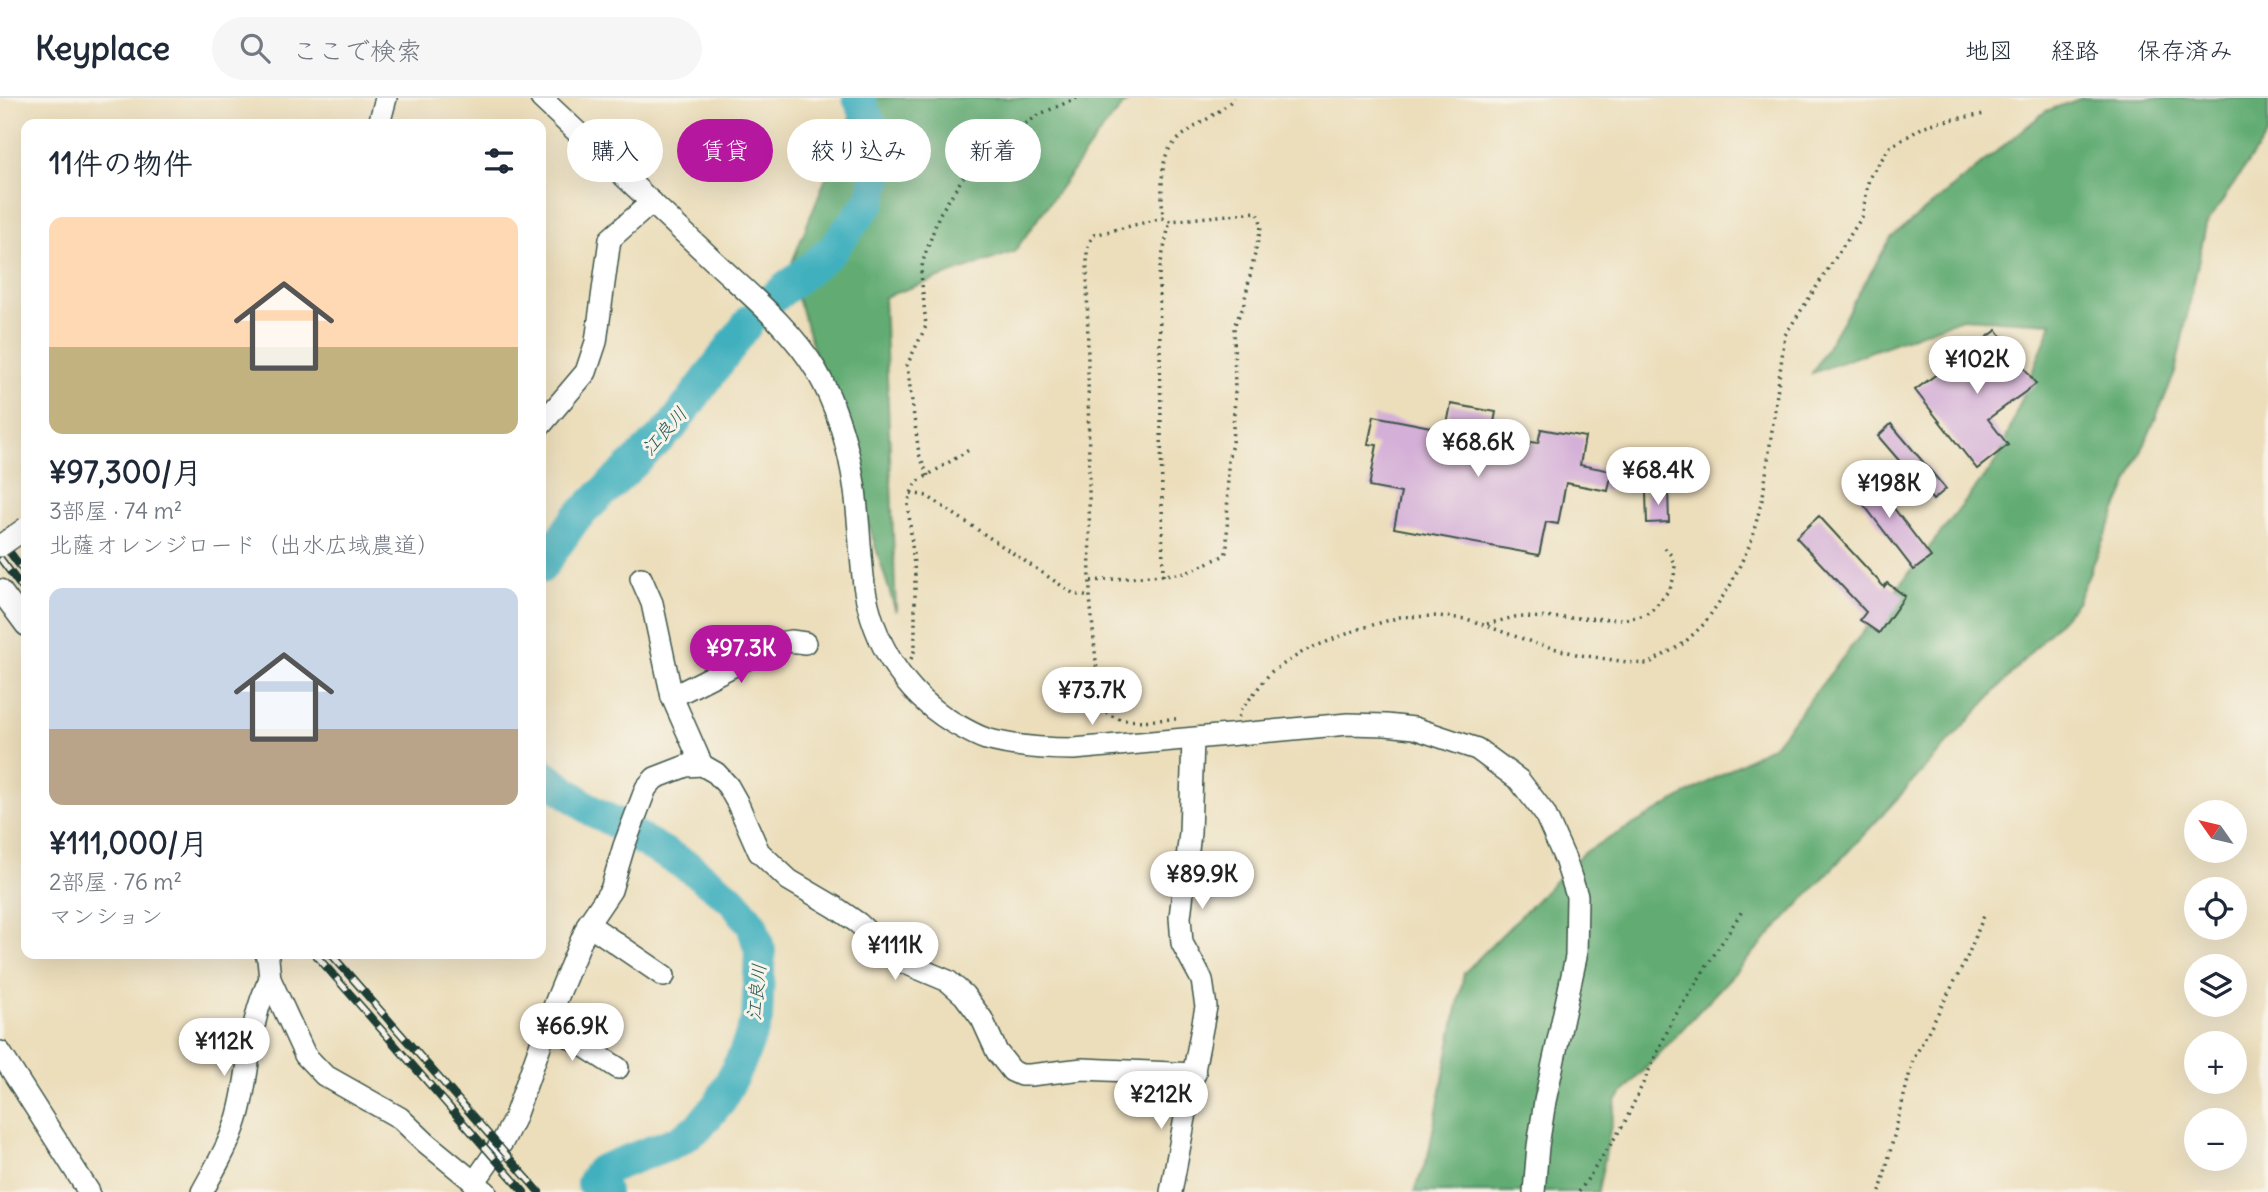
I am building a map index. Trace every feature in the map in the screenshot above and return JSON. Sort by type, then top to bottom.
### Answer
[{"type":"street","points":[[380,119],[386,98]]},
{"type":"street","points":[[541,98],[771,316],[815,368],[845,440],[855,489],[864,585],[870,610],[888,657],[904,681],[923,702],[983,738],[1031,748],[1074,749],[1348,724],[1414,728],[1477,749],[1519,780],[1545,814],[1565,859],[1577,896],[1576,957],[1545,1101],[1534,1192]]},
{"type":"street","points":[[546,419],[586,372],[596,342],[610,239],[652,202]]},
{"type":"street","points":[[0,546],[21,531]]},
{"type":"street","points":[[642,578],[652,603],[672,697],[702,765]]},
{"type":"street","points":[[0,590],[21,618]]},
{"type":"street","points":[[672,697],[778,643],[805,643]]},
{"type":"street","points":[[1171,1192],[1206,1007],[1202,980],[1182,943],[1180,916],[1190,833],[1193,739]]},
{"type":"street","points":[[268,959],[270,979],[305,1055],[324,1075],[400,1118],[480,1187],[514,1119],[548,1023],[588,924],[611,890],[646,788],[655,778],[687,766],[702,765],[716,773],[727,786],[759,852],[772,866],[789,880],[858,923],[898,960],[948,981],[964,995],[982,1019],[997,1052],[1012,1071],[1021,1075],[1083,1069],[1195,1074]]},
{"type":"street","points":[[588,924],[664,976]]},
{"type":"street","points":[[202,1192],[226,1147],[237,1119],[259,1000],[270,979]]},
{"type":"street","points":[[548,1023],[618,1068]]},
{"type":"street","points":[[0,1052],[89,1192]]},
{"type":"path","points":[[928,476],[919,454],[907,365],[926,326],[920,273],[939,215],[973,162],[983,153],[1040,114],[1077,98]]},
{"type":"path","points":[[1163,218],[1162,194],[1169,149],[1234,98]]},
{"type":"path","points":[[1231,736],[1241,710],[1271,672],[1307,650],[1359,629],[1400,617],[1439,616],[1467,619],[1537,644],[1580,655],[1648,664],[1684,643],[1704,624],[1730,586],[1751,542],[1763,496],[1785,335],[1862,217],[1869,178],[1884,154],[1898,141],[1938,122],[1984,114]]},
{"type":"path","points":[[1091,581],[1186,573],[1225,555],[1228,460],[1232,444],[1235,397],[1234,326],[1243,307],[1261,227],[1257,212],[1170,221],[1163,218],[1094,235],[1087,251],[1090,597],[1099,699],[1104,712],[1120,719],[1180,719]]},
{"type":"path","points":[[1163,576],[1159,271],[1170,221]]},
{"type":"path","points":[[904,681],[915,649],[915,575],[908,504],[911,493],[918,482],[972,448]]},
{"type":"path","points":[[911,493],[927,496],[1074,594],[1090,597]]},
{"type":"path","points":[[1485,625],[1515,617],[1626,619],[1645,614],[1654,608],[1670,589],[1674,577],[1675,566],[1664,547]]},
{"type":"path","points":[[1579,1192],[1624,1124],[1673,1019],[1742,911]]},
{"type":"path","points":[[1880,1192],[1913,1060],[1966,960],[1985,913]]},
{"type":"green space","points":[[849,98],[1130,98],[1102,130],[1014,252],[884,297],[896,612],[789,270],[824,182],[931,182],[931,119],[849,119],[852,112]]},
{"type":"green space","points":[[2082,98],[2268,98],[2268,133],[2206,225],[2175,373],[2077,602],[1616,1100],[1598,1192],[1414,1192],[1428,1156],[1464,973],[1583,853],[1775,744],[1997,461],[2052,323],[1962,318],[1812,373],[1891,238],[2046,111]]},
{"type":"building","points":[[1997,330],[2036,384],[1988,419],[2008,445],[1977,469],[1915,390]]},
{"type":"building","points":[[1451,404],[1496,412],[1491,438],[1529,445],[1530,442],[1538,443],[1541,429],[1585,437],[1580,465],[1612,471],[1608,491],[1566,483],[1558,524],[1546,522],[1539,555],[1394,528],[1401,493],[1369,487],[1377,445],[1368,444],[1374,416],[1446,430]]},
{"type":"building","points":[[1891,424],[1946,489],[1933,500],[1878,436]]},
{"type":"building","points":[[1864,469],[1931,557],[1914,570],[1847,483]]},
{"type":"building","points":[[1668,491],[1669,522],[1647,523],[1646,492]]},
{"type":"building","points":[[1819,516],[1884,587],[1887,583],[1905,596],[1879,633],[1860,620],[1866,612],[1796,537]]},
{"type":"waterway","name":"江良川","points":[[772,299],[831,251],[871,200],[877,177],[877,151],[872,127],[858,98]]},
{"type":"waterway","name":"江良川","points":[[546,561],[575,519],[671,428],[751,319]]},
{"type":"waterway","name":"江良川","points":[[546,777],[592,811],[689,867],[734,901],[752,925],[760,951],[757,1019],[743,1056],[721,1100],[699,1127],[678,1141],[600,1171],[592,1183],[604,1192]]},
{"type":"railway","points":[[0,539],[21,567]]},
{"type":"railway","points":[[0,558],[21,586]]},
{"type":"railway","points":[[319,959],[524,1192]]},
{"type":"railway","points":[[335,959],[539,1192]]}]
